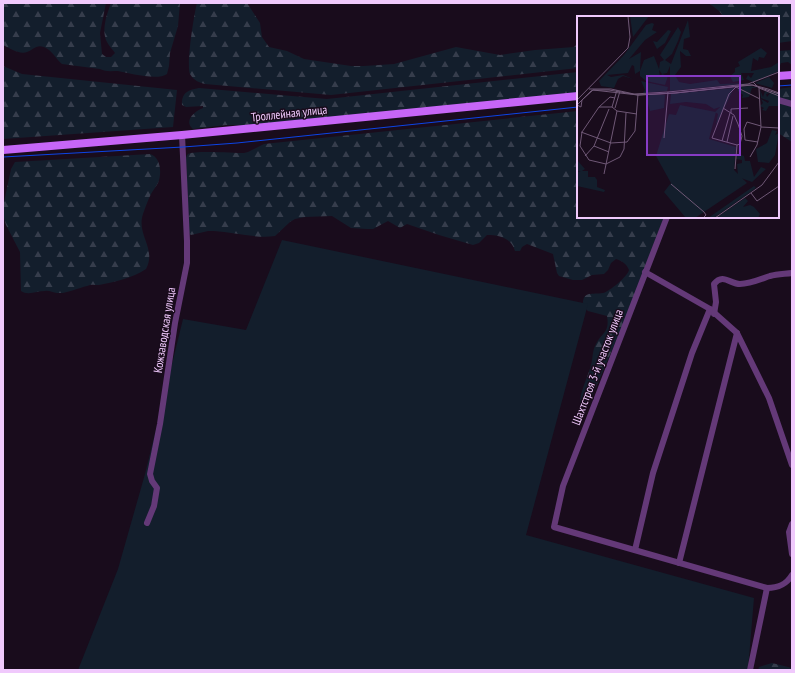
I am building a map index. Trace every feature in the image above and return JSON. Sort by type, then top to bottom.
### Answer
[{"type":"street","points":[[779,76],[792,75]]},
{"type":"street","name":"Троллейная улица","points":[[3,150],[182,135],[577,96]]},
{"type":"street","points":[[779,100],[792,104]]},
{"type":"street","name":"Кожзаводская улица","points":[[147,523],[154,506],[157,488],[152,481],[150,474],[160,424],[187,255],[182,135]]},
{"type":"street","name":"Шахтстроя 3-й участок улица","points":[[635,550],[554,527],[563,486],[667,218]]},
{"type":"street","points":[[645,272],[712,312],[737,332],[769,398],[792,466]]},
{"type":"street","points":[[792,273],[771,276],[745,284],[736,284],[726,279],[719,280],[714,284],[716,302],[692,353],[653,473],[635,550],[767,588],[782,586],[788,582],[792,575]]},
{"type":"street","points":[[679,563],[737,332]]},
{"type":"street","points":[[792,524],[790,532],[792,554]]},
{"type":"street","points":[[750,670],[767,588]]},
{"type":"green space","points":[[3,3],[106,3],[100,33],[102,54],[106,57],[111,57],[115,53],[105,37],[105,22],[111,3],[180,3],[178,26],[170,53],[167,74],[157,77],[150,77],[118,71],[106,71],[62,64],[49,50],[41,46],[24,53],[15,51],[3,45]]},
{"type":"green space","points":[[197,3],[247,3],[260,23],[262,37],[269,47],[287,51],[304,59],[351,66],[394,64],[456,47],[500,55],[535,50],[574,47],[577,44],[577,68],[331,95],[205,84],[193,78],[189,69],[194,17]]},
{"type":"green space","points":[[709,3],[792,3],[792,41],[779,43],[779,16],[723,16]]},
{"type":"green space","points":[[792,50],[792,65],[788,62],[781,63],[779,68],[779,51]]},
{"type":"green space","points":[[3,66],[22,74],[177,90],[173,127],[3,139]]},
{"type":"green space","points":[[577,72],[577,94],[245,125],[226,125],[193,129],[189,123],[191,117],[203,108],[203,106],[186,107],[182,105],[183,97],[186,92],[199,88],[327,99]]},
{"type":"green space","points":[[792,87],[792,102],[779,98],[779,89]]},
{"type":"green space","points":[[779,103],[792,107],[792,142],[779,134]]},
{"type":"green space","points":[[577,111],[577,218],[664,218],[623,325],[585,412],[583,413],[580,403],[582,390],[591,365],[593,352],[598,340],[605,332],[608,322],[607,316],[588,311],[583,306],[583,301],[586,295],[606,292],[618,283],[628,273],[629,270],[626,264],[616,259],[611,263],[608,270],[604,274],[592,275],[582,280],[573,280],[559,276],[553,254],[527,244],[522,247],[520,251],[515,251],[508,240],[501,237],[487,235],[479,243],[473,245],[407,224],[400,228],[388,221],[373,229],[351,228],[332,216],[295,219],[275,236],[268,237],[214,231],[191,235],[189,233],[186,156],[192,153],[206,152],[244,153],[264,144]]},
{"type":"green space","points":[[150,154],[154,156],[160,166],[160,175],[158,183],[151,194],[143,214],[142,228],[149,254],[149,261],[146,269],[123,279],[99,285],[90,285],[64,293],[46,291],[27,293],[21,291],[20,252],[6,225],[3,207],[11,169],[15,162]]},
{"type":"green space","points":[[282,240],[588,304],[526,535],[754,598],[748,670],[78,670],[118,569],[145,474],[183,319],[246,330]]},
{"type":"green space","points":[[772,663],[792,668],[792,670],[758,670],[759,667]]},
{"type":"tram line","points":[[779,86],[792,85]]},
{"type":"tram line","points":[[3,157],[237,143],[577,107]]}]
